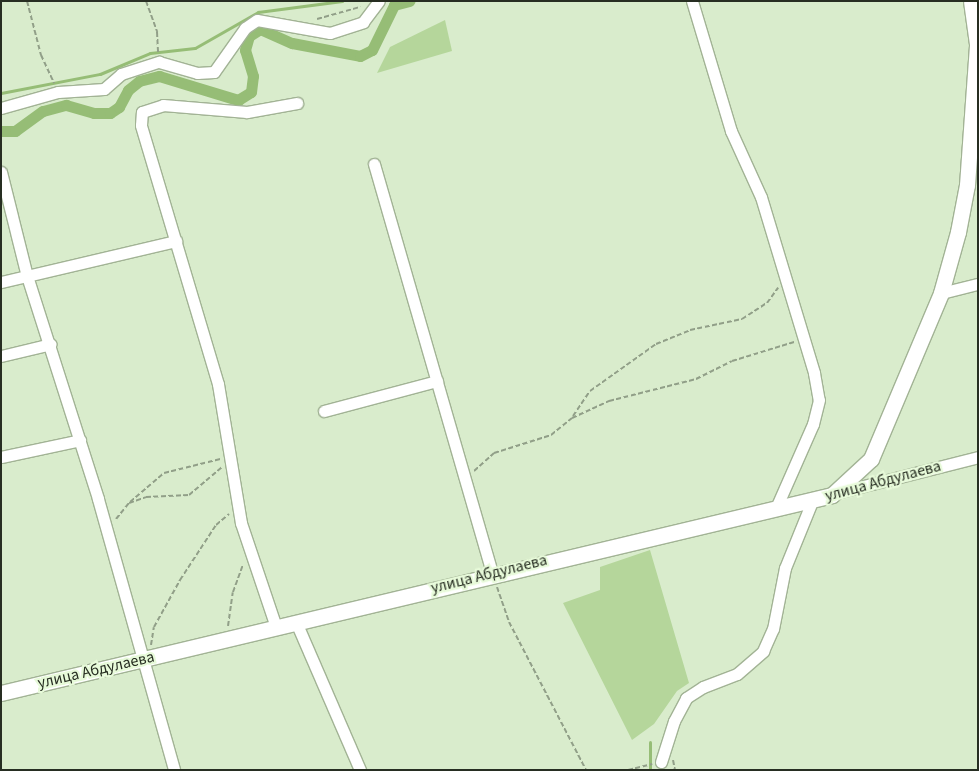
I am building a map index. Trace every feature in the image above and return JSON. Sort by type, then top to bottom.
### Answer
[{"type":"main road","points":[[832,494],[871,459],[940,293],[967,184],[977,44],[971,1]]},
{"type":"main road","name":"улица Абдулаева","points":[[1,693],[492,573],[832,494]]},
{"type":"street","points":[[1,108],[58,92],[104,89],[121,74],[159,62],[197,73],[214,72],[245,28],[257,20],[330,33],[363,22],[379,1]]},
{"type":"street","points":[[692,1],[731,131],[761,197],[804,340],[818,400],[813,424],[776,508]]},
{"type":"street","points":[[276,627],[250,549],[239,506],[232,456],[218,384],[141,125],[142,112],[163,105],[247,112],[297,102]]},
{"type":"street","points":[[374,164],[492,573]]},
{"type":"street","points":[[1,172],[27,276],[51,344],[145,658],[174,770]]},
{"type":"street","points":[[1,282],[176,241]]},
{"type":"street","points":[[940,293],[978,284]]},
{"type":"street","points":[[1,356],[51,344]]},
{"type":"street","points":[[324,411],[437,380]]},
{"type":"street","points":[[1,457],[80,440]]},
{"type":"street","name":"улица Абдулаева","points":[[832,494],[978,457]]},
{"type":"street","points":[[667,761],[674,721],[686,698],[703,687],[737,674],[763,651],[773,629],[784,568],[812,499]]},
{"type":"street","points":[[296,622],[360,770]]},
{"type":"path","points":[[27,1],[41,55],[58,92]]},
{"type":"path","points":[[146,1],[157,32],[159,62]]},
{"type":"path","points":[[311,20],[368,4]]},
{"type":"path","points":[[572,418],[590,391],[656,344],[690,330],[742,319],[767,303],[786,278]]},
{"type":"path","points":[[467,484],[478,464],[494,453],[552,435],[572,418],[609,401],[696,379],[732,361],[804,340]]},
{"type":"path","points":[[129,503],[146,497],[189,495],[206,484],[232,456]]},
{"type":"path","points":[[106,531],[129,503],[164,472],[232,456]]},
{"type":"path","points":[[145,658],[154,627],[180,580],[216,525],[239,506]]},
{"type":"path","points":[[226,639],[233,592],[250,549]]},
{"type":"path","points":[[492,573],[509,622],[586,770]]},
{"type":"path","points":[[628,770],[667,761],[674,770]]},
{"type":"green space","points":[[445,20],[452,51],[377,73],[390,47]]},
{"type":"green space","points":[[650,550],[689,683],[677,691],[654,724],[632,740],[563,603],[600,590],[600,567]]},
{"type":"waterway","points":[[1,93],[100,74],[150,53],[195,48],[258,12],[342,1]]},
{"type":"waterway","points":[[1,131],[15,131],[43,111],[66,105],[94,113],[110,113],[119,107],[128,90],[139,81],[159,76],[238,100],[251,92],[253,76],[245,50],[249,36],[260,29],[292,43],[360,56],[372,50],[394,5],[409,1]]},
{"type":"waterway","points":[[650,742],[650,770]]}]
